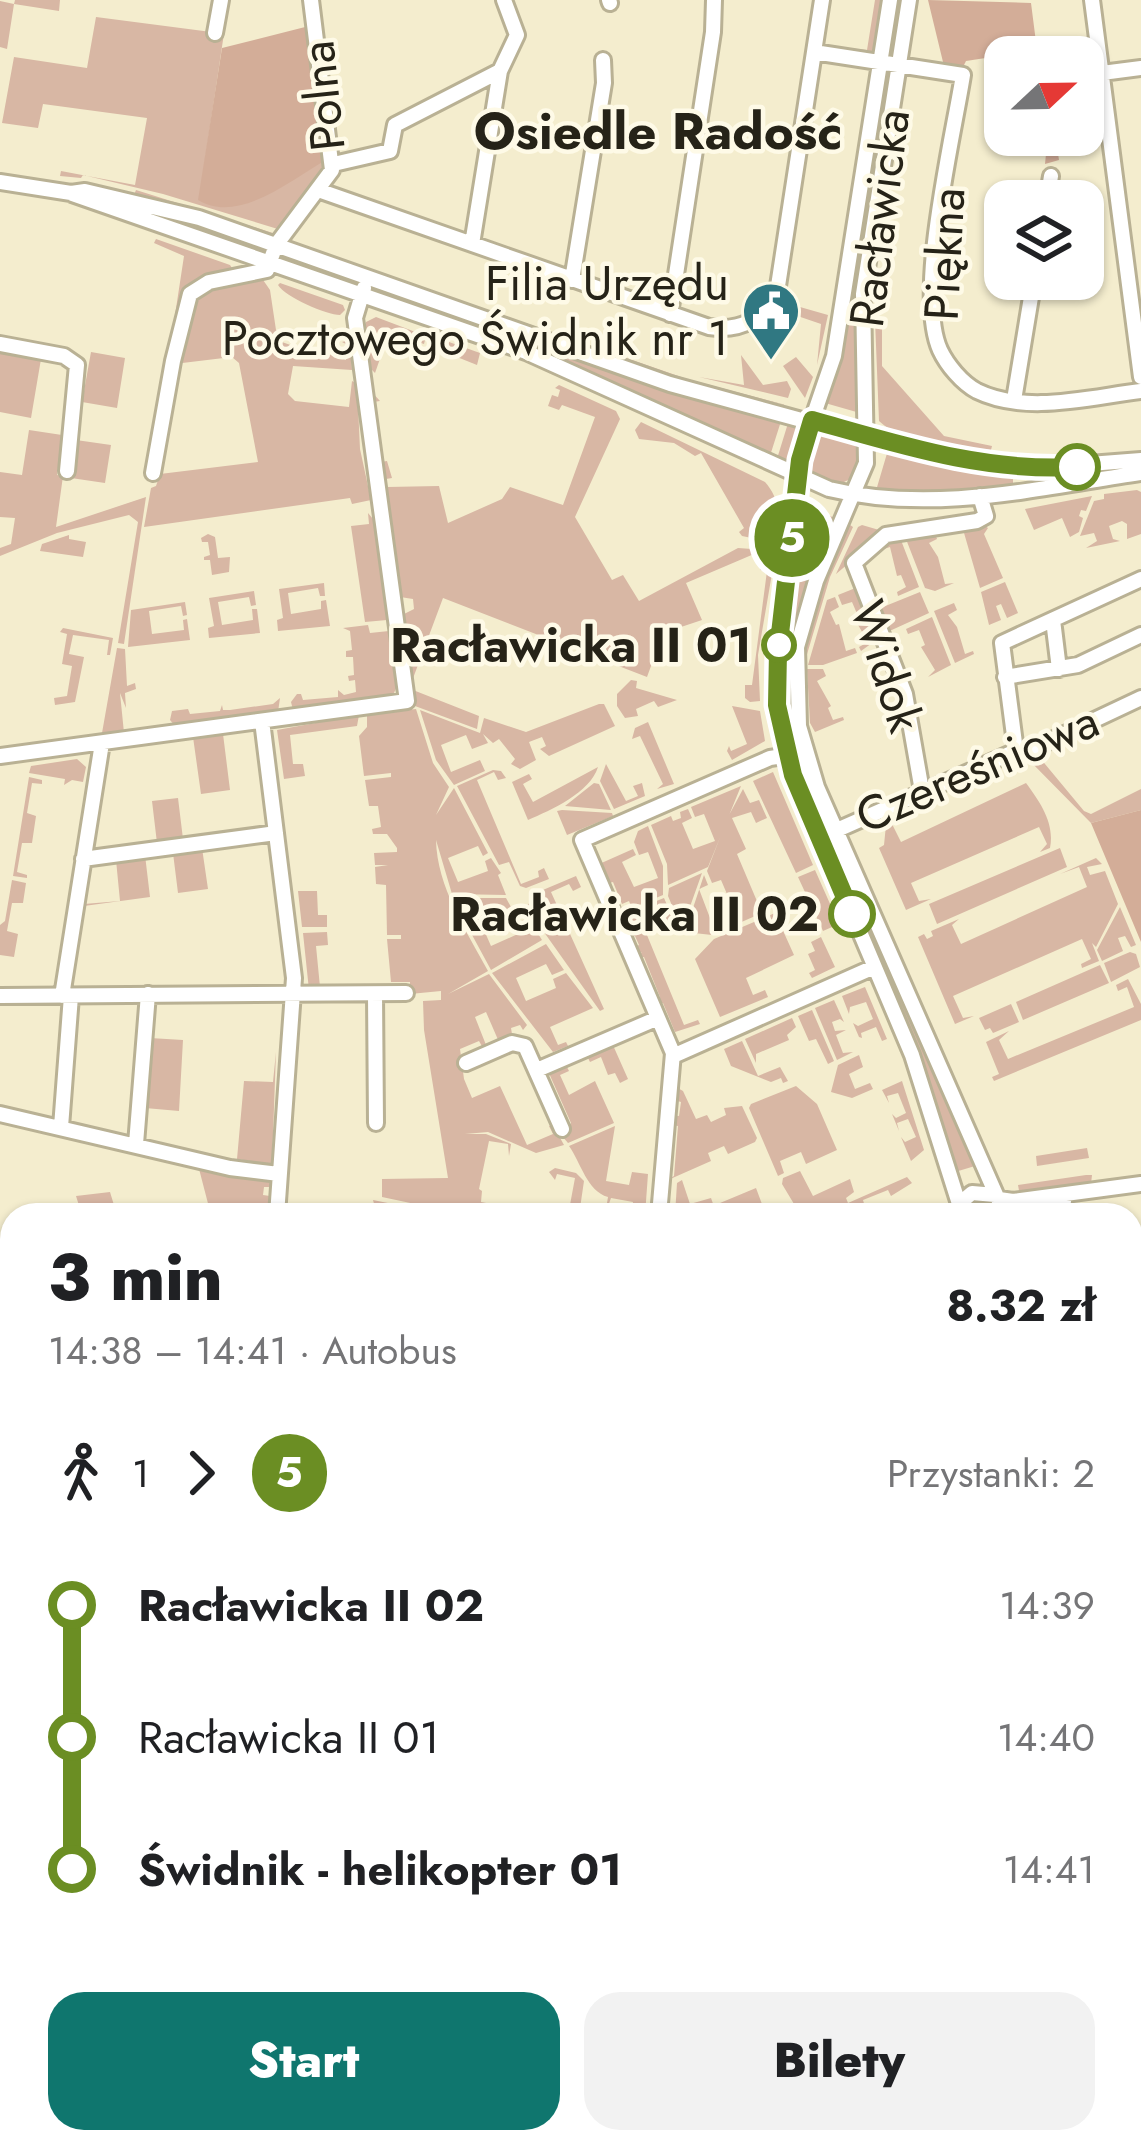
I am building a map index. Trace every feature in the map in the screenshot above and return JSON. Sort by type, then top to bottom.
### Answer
[{"type":"street","points":[[215,33],[221,0]]},
{"type":"street","name":"Polna","points":[[270,261],[276,245],[333,163],[311,0]]},
{"type":"street","points":[[472,244],[500,71],[517,35],[503,0]]},
{"type":"street","points":[[670,314],[714,0]]},
{"type":"street","points":[[318,190],[709,327],[733,328],[753,320],[778,286],[822,0]]},
{"type":"street","name":"Racławicka","points":[[799,477],[802,449],[836,346],[890,0]]},
{"type":"street","name":"Racławicka","points":[[854,494],[866,463],[863,294],[908,0]]},
{"type":"street","points":[[1092,0],[1097,36]]},
{"type":"street","points":[[814,52],[898,65]]},
{"type":"street","points":[[572,280],[604,83],[603,60]]},
{"type":"street","name":"Piękna","points":[[898,65],[964,75],[938,237],[934,321],[940,349],[963,380],[983,393],[1046,404],[1141,391]]},
{"type":"street","points":[[1104,73],[1141,68]]},
{"type":"street","points":[[338,164],[390,151],[395,124],[500,71]]},
{"type":"street","points":[[1104,85],[1134,262],[1141,376]]},
{"type":"street","points":[[1050,180],[1051,176]]},
{"type":"street","points":[[0,182],[71,194],[270,261],[365,286],[670,384],[924,454],[994,465],[1063,468],[1141,460]]},
{"type":"street","points":[[71,194],[85,191],[186,215],[276,245],[542,359],[799,477],[854,494],[915,501],[1141,473]]},
{"type":"street","points":[[153,473],[172,362],[190,294],[209,282],[267,269],[270,261]]},
{"type":"street","points":[[0,756],[407,701],[355,313],[365,286]]},
{"type":"street","points":[[1014,400],[1031,300]]},
{"type":"street","points":[[0,344],[64,356],[77,365],[67,471]]},
{"type":"street","points":[[799,477],[776,686],[786,755],[918,1071],[956,1203]]},
{"type":"street","points":[[854,494],[801,625],[795,671],[801,739],[835,829],[1000,1203]]},
{"type":"street","name":"Widok","points":[[922,791],[905,694],[854,563],[886,535],[986,516],[980,496]]},
{"type":"street","points":[[1016,751],[1002,643],[1141,579]]},
{"type":"street","points":[[1053,620],[1059,669]]},
{"type":"street","points":[[1005,677],[1078,665],[1141,635]]},
{"type":"street","name":"Czereśniowa","points":[[823,847],[824,838],[835,829],[1016,751],[1035,748],[1136,700]]},
{"type":"street","points":[[262,722],[294,993],[278,1203]]},
{"type":"street","points":[[660,1203],[673,1056],[583,840],[797,752],[801,739]]},
{"type":"street","points":[[61,1127],[67,996],[102,743]]},
{"type":"street","points":[[83,859],[276,833]]},
{"type":"street","points":[[673,1056],[874,967]]},
{"type":"street","points":[[136,1144],[148,994]]},
{"type":"street","points":[[375,994],[376,1123]]},
{"type":"street","points":[[0,996],[406,994]]},
{"type":"street","points":[[537,1070],[658,1018]]},
{"type":"street","points":[[466,1063],[519,1043],[527,1048],[562,1129]]},
{"type":"street","points":[[0,1114],[230,1168],[279,1174]]},
{"type":"street","points":[[963,1203],[972,1192],[1007,1202],[1141,1184]]},
{"type":"street","points":[[1058,1203],[1099,1191]]},
{"type":"shaded area","points":[[15,0],[60,0],[59,11],[14,4]]},
{"type":"shaded area","points":[[226,0],[199,200],[329,158],[281,230],[86,176],[135,185],[147,118],[43,104],[38,128],[2,123],[14,57],[87,68],[96,17],[219,33]]},
{"type":"shaded area","points":[[875,0],[885,0],[872,53],[819,45],[867,50]]},
{"type":"shaded area","points":[[928,0],[1031,3],[1035,36],[984,36],[984,58],[966,61],[962,69],[943,62]]},
{"type":"shaded area","points":[[0,1],[14,4],[7,49],[0,47]]},
{"type":"shaded area","points":[[313,25],[329,158],[248,203],[214,206],[198,200],[222,48]]},
{"type":"shaded area","points":[[881,89],[885,90],[883,128],[857,312],[846,312]]},
{"type":"shaded area","points":[[61,171],[83,175],[81,178],[60,176]]},
{"type":"shaded area","points":[[136,190],[276,234],[266,236],[134,195]]},
{"type":"shaded area","points":[[156,239],[230,265],[236,274],[209,279],[175,315],[184,256],[154,243]]},
{"type":"shaded area","points":[[261,277],[270,290],[276,330],[282,332],[279,341],[302,349],[305,341],[346,360],[348,345],[342,342],[350,327],[352,370],[293,366],[288,394],[295,401],[349,407],[352,381],[357,384],[360,449],[371,500],[352,504],[350,498],[144,527],[151,488],[160,474],[258,462],[239,363],[232,357],[174,364],[188,305],[200,289]]},
{"type":"shaded area","points":[[280,283],[343,305],[345,310],[340,315],[317,309],[289,295]]},
{"type":"shaded area","points":[[442,294],[687,379],[786,405],[685,383],[439,297]]},
{"type":"shaded area","points":[[779,301],[828,315],[817,365],[821,324],[780,310],[750,330]]},
{"type":"shaded area","points":[[434,314],[782,418],[769,459]]},
{"type":"shaded area","points":[[376,317],[426,336],[424,344],[379,329],[372,342],[373,350],[382,353],[375,373],[366,356],[364,334],[366,322]]},
{"type":"shaded area","points":[[846,317],[857,317],[860,413],[825,403]]},
{"type":"shaded area","points":[[875,320],[882,320],[882,366],[944,436],[992,446],[991,450],[917,440],[879,421]]},
{"type":"shaded area","points":[[432,336],[480,353],[477,365],[427,345]]},
{"type":"shaded area","points":[[0,352],[41,359],[31,418],[0,412]]},
{"type":"shaded area","points":[[91,352],[125,358],[117,408],[82,402]]},
{"type":"shaded area","points":[[741,355],[763,385],[787,381],[788,398],[699,377],[744,385]]},
{"type":"shaded area","points":[[796,357],[813,377],[805,398],[783,366]]},
{"type":"shaded area","points":[[559,385],[616,411],[620,419],[575,517],[612,580],[623,575],[639,601],[738,548],[752,549],[754,554],[686,583],[702,620],[663,633],[647,677],[443,598],[412,681],[402,615],[414,609],[413,599],[400,597],[370,390],[380,401],[373,402],[381,462],[387,461],[392,478],[386,479],[387,487],[439,486],[448,523],[502,499],[510,487],[563,505],[595,417],[562,405],[559,410],[548,406],[552,395],[558,397],[560,390],[555,388]]},
{"type":"shaded area","points":[[789,420],[804,426],[794,466],[776,462]]},
{"type":"shaded area","points":[[641,422],[765,482],[778,511],[776,543],[742,536],[739,532],[744,528],[701,453],[695,456],[674,443],[639,439],[635,430]]},
{"type":"shaded area","points":[[29,430],[62,435],[57,475],[63,476],[56,527],[146,497],[124,644],[118,643],[138,522],[129,515],[57,533],[0,556],[0,548],[11,544],[15,518],[0,517],[0,472],[22,475]]},
{"type":"shaded area","points":[[834,432],[852,440],[860,458],[852,476],[834,484],[816,476],[808,458],[816,440]]},
{"type":"shaded area","points":[[76,440],[111,445],[105,483],[71,478]]},
{"type":"shaded area","points":[[888,450],[1013,472],[1013,486],[951,494],[875,494]]},
{"type":"shaded area","points":[[1141,492],[1141,534],[1127,539],[1127,524],[1122,521],[1109,526],[1113,539],[1120,541],[1086,548],[1097,541],[1094,533],[1080,536],[1094,501],[1104,499],[1104,494]]},
{"type":"shaded area","points":[[1092,496],[1086,511],[1081,510],[1079,532],[1070,537],[1062,518],[1034,530],[1025,509]]},
{"type":"shaded area","points":[[801,506],[837,519],[796,627],[791,665],[793,751],[782,680]]},
{"type":"shaded area","points":[[368,513],[373,519],[387,620],[365,622],[351,526],[369,524]]},
{"type":"shaded area","points":[[847,523],[853,527],[830,577],[805,661],[804,721],[802,669],[811,619]]},
{"type":"shaded area","points":[[981,523],[988,528],[984,534],[1003,578],[980,588],[962,526]]},
{"type":"shaded area","points":[[858,527],[886,532],[836,574]]},
{"type":"shaded area","points":[[934,530],[937,539],[929,543],[945,584],[954,583],[935,591],[925,588],[904,534]]},
{"type":"shaded area","points":[[69,535],[69,539],[86,542],[83,557],[40,551],[42,544]]},
{"type":"shaded area","points":[[899,535],[919,587],[898,596],[906,587],[901,575],[897,576],[890,547],[881,550],[878,543]]},
{"type":"shaded area","points":[[215,537],[218,558],[230,557],[229,572],[212,575],[210,560],[204,560],[210,555],[208,542],[201,538]]},
{"type":"shaded area","points":[[767,554],[775,556],[758,655],[760,701],[750,702],[745,698],[745,685],[752,685],[767,571],[760,570]]},
{"type":"shaded area","points":[[1005,582],[1018,613],[1007,618],[1001,604],[996,606],[1001,620],[989,625],[981,592]]},
{"type":"shaded area","points":[[324,583],[325,596],[320,596],[318,588],[288,593],[291,614],[321,609],[321,601],[326,600],[330,626],[278,631],[277,620],[283,618],[279,589]]},
{"type":"shaded area","points":[[858,587],[879,638],[861,651],[859,647],[868,642],[854,618],[858,616],[852,602],[842,605],[838,595]]},
{"type":"shaded area","points":[[254,591],[256,605],[251,606],[249,597],[218,602],[222,625],[253,620],[252,609],[257,609],[260,633],[209,638],[208,628],[214,626],[209,598]]},
{"type":"shaded area","points":[[920,592],[929,613],[883,634],[873,611]]},
{"type":"shaded area","points":[[835,597],[839,607],[830,612],[839,624],[846,651],[855,648],[857,653],[808,665],[827,600]]},
{"type":"shaded area","points":[[185,602],[187,615],[183,616],[181,606],[149,611],[152,634],[184,630],[187,619],[190,640],[128,647],[131,610]]},
{"type":"shaded area","points":[[954,603],[957,610],[948,615],[965,654],[974,654],[955,663],[934,611]]},
{"type":"shaded area","points":[[932,617],[951,665],[928,677],[935,670],[921,647],[925,645],[919,630],[908,634],[906,629]]},
{"type":"shaded area","points":[[368,625],[370,633],[389,631],[394,693],[360,704],[293,710],[291,702],[297,694],[303,700],[338,697],[338,690],[344,695],[356,692],[355,680],[349,681],[348,676],[354,675],[353,657],[346,657],[346,651],[352,650],[350,631],[343,628]]},
{"type":"shaded area","points":[[63,628],[113,638],[107,655],[109,640],[73,635],[69,654],[84,657],[75,702],[55,705],[54,698],[67,696],[72,666],[62,664],[67,634],[60,632]]},
{"type":"shaded area","points":[[117,648],[125,649],[127,686],[135,683],[136,689],[125,693],[126,708],[120,693],[124,733],[102,733]]},
{"type":"shaded area","points":[[807,669],[823,669],[826,676],[817,681],[828,708],[833,720],[844,720],[815,732],[810,723]]},
{"type":"shaded area","points":[[631,680],[637,681],[636,688],[677,700],[658,707],[654,701],[636,709],[638,716],[625,718],[617,706],[617,694]]},
{"type":"shaded area","points":[[413,690],[479,716],[477,729],[415,706]]},
{"type":"shaded area","points":[[280,698],[278,712],[176,727],[170,720],[172,711],[220,711],[222,705],[223,710],[230,710],[273,704]]},
{"type":"shaded area","points":[[604,704],[615,726],[549,756],[540,749],[546,746],[542,737],[529,742],[536,760],[520,769],[511,764],[515,759],[499,739],[493,743],[483,734],[488,743],[472,749],[466,735],[441,745],[451,772],[480,760],[485,771],[454,785],[436,760],[420,710],[480,733],[484,718],[526,732]]},
{"type":"shaded area","points":[[732,706],[760,711],[765,741],[732,760],[729,746],[731,751],[747,744]]},
{"type":"shaded area","points":[[416,709],[433,763],[449,787],[436,815],[454,788],[488,853],[483,856],[478,846],[448,858],[458,882],[488,871],[485,861],[491,858],[501,873],[506,895],[452,894],[436,840],[447,891],[488,971],[448,994],[489,974],[527,1025],[523,1030],[520,1025],[511,1028],[512,1034],[499,1042],[486,1012],[475,1017],[488,1050],[479,1041],[460,1049],[464,1079],[472,1098],[500,1086],[527,1145],[553,1134],[549,1126],[553,1125],[564,1145],[536,1153],[488,1132],[465,1134],[486,1134],[511,1144],[509,1156],[508,1144],[489,1141],[479,1189],[481,1202],[486,1203],[410,1203],[382,1197],[382,1179],[448,1178],[424,1030],[423,1001],[441,1000],[441,991],[410,994],[410,982],[391,982],[387,939],[401,939],[401,935],[387,935],[386,885],[376,884],[375,867],[388,865],[375,865],[374,853],[397,852],[397,848],[387,834],[373,834],[372,829],[381,827],[378,806],[369,806],[365,780],[391,777],[391,773],[364,776],[359,736],[367,727],[367,714]]},
{"type":"shaded area","points":[[359,715],[357,726],[290,735],[293,764],[303,764],[305,776],[284,779],[277,730]]},
{"type":"shaded area","points":[[648,722],[674,784],[657,789],[663,784],[640,736],[632,739],[635,728]]},
{"type":"shaded area","points":[[223,734],[230,790],[201,794],[193,737]]},
{"type":"shaded area","points":[[1026,757],[1040,758],[1084,811],[1091,814],[1141,789],[1141,810],[1091,823]]},
{"type":"shaded area","points":[[77,759],[86,767],[83,782],[72,780],[64,785],[65,779],[29,773],[31,766]]},
{"type":"shaded area","points":[[606,764],[626,801],[638,796],[633,786],[642,783],[645,796],[614,809],[600,781]]},
{"type":"shaded area","points":[[598,767],[578,793],[528,820],[512,782],[529,774],[532,779],[523,784],[533,802]]},
{"type":"shaded area","points":[[493,770],[506,778],[498,780],[494,772],[477,780],[521,884],[539,877],[538,871],[544,868],[549,879],[526,888],[520,886],[509,862],[499,865],[457,786]]},
{"type":"shaded area","points":[[773,772],[813,865],[796,873],[753,781]]},
{"type":"shaded area","points":[[29,777],[42,784],[32,783],[27,813],[36,816],[32,843],[22,843],[17,872],[27,878],[13,876]]},
{"type":"shaded area","points":[[1026,783],[1048,821],[1050,848],[1040,852],[1047,844],[1039,827],[911,883],[919,901],[931,899],[906,910],[879,848],[884,845],[886,825],[901,818],[892,824],[901,842]]},
{"type":"shaded area","points":[[599,784],[611,810],[565,806]]},
{"type":"shaded area","points":[[741,786],[708,867],[668,885],[667,864],[651,825],[671,816],[673,821],[681,818],[680,812],[688,809],[692,818],[682,823],[693,849],[715,841],[704,814],[695,817],[691,807]]},
{"type":"shaded area","points":[[743,789],[750,803],[759,800],[767,818],[756,823],[751,812],[732,818],[746,849],[737,854],[762,913],[712,935],[685,932],[699,889],[710,918],[733,908],[721,880],[712,883],[707,871]]},
{"type":"shaded area","points":[[178,798],[183,839],[157,843],[152,801]]},
{"type":"shaded area","points":[[1141,810],[1141,942],[1091,823]]},
{"type":"shaded area","points":[[557,811],[613,816],[567,835]]},
{"type":"shaded area","points":[[648,826],[663,866],[663,895],[632,908],[629,901],[622,904],[613,882],[606,884],[597,865],[633,849],[636,855],[622,862],[634,887],[658,878],[648,852],[639,855],[634,842],[638,831]]},
{"type":"shaded area","points":[[202,848],[208,889],[178,893],[173,853]]},
{"type":"shaded area","points":[[1060,848],[1067,867],[937,924],[929,904]]},
{"type":"shaded area","points":[[839,851],[896,985],[889,988],[832,854]]},
{"type":"shaded area","points":[[145,855],[150,897],[84,906],[82,904],[90,864],[95,862],[84,904],[120,901],[116,860]]},
{"type":"shaded area","points":[[1096,858],[1102,864],[1087,867],[1090,875],[1105,871],[1118,904],[1096,947],[1092,943],[1099,961],[1082,968],[1091,959],[1082,939],[953,996],[963,1018],[974,1016],[955,1024],[918,937],[924,934],[927,939],[933,936],[931,931],[959,919],[952,925],[961,944],[1087,887],[1079,867],[1060,874]]},
{"type":"shaded area","points":[[815,870],[839,924],[823,931],[798,877]]},
{"type":"shaded area","points":[[702,873],[682,929],[669,888]]},
{"type":"shaded area","points":[[576,876],[581,887],[573,891],[569,884],[551,892],[604,1009],[600,1011],[529,911],[528,904],[534,902],[531,895]]},
{"type":"shaded area","points":[[12,880],[26,883],[23,903],[12,903],[7,931],[18,934],[14,957],[0,955],[0,925],[5,921]]},
{"type":"shaded area","points":[[298,891],[317,891],[318,915],[327,915],[327,927],[302,927]]},
{"type":"shaded area","points":[[467,898],[506,898],[511,907],[517,905],[525,912],[516,920],[509,908],[480,921],[491,946],[520,933],[517,923],[528,918],[542,940],[491,970],[458,909]]},
{"type":"shaded area","points":[[664,898],[674,921],[668,924],[663,914],[642,923],[684,1025],[698,1020],[700,1024],[675,1032],[663,1003],[655,1000],[660,997],[644,957],[636,955],[642,952],[633,948],[639,945],[635,936],[627,934],[633,931],[631,926],[625,928],[623,923],[628,920],[626,913]]},
{"type":"shaded area","points":[[1120,907],[1136,945],[1131,947],[1125,936],[1118,938],[1123,951],[1102,961],[1097,950]]},
{"type":"shaded area","points":[[775,913],[794,955],[746,978],[753,995],[765,990],[768,997],[720,1017],[695,959],[714,939]]},
{"type":"shaded area","points":[[327,932],[328,945],[316,946],[320,987],[309,990],[303,933]]},
{"type":"shaded area","points":[[821,937],[835,967],[812,978],[809,973],[815,970],[808,954],[815,951],[811,942]]},
{"type":"shaded area","points":[[546,944],[564,970],[552,975],[546,964],[516,978],[526,1001],[556,988],[553,979],[566,973],[593,1008],[550,1027],[558,1045],[566,1042],[568,1046],[553,1052],[492,973]]},
{"type":"shaded area","points":[[1136,954],[1140,967],[1111,982],[1104,963]]},
{"type":"shaded area","points":[[1100,965],[1109,983],[1023,1020],[1016,1002]]},
{"type":"shaded area","points":[[1128,979],[1141,1004],[1141,1020],[994,1081],[992,1077],[999,1074],[986,1042],[1009,1031],[999,1040],[1008,1059],[1134,1007],[1127,987],[1118,991],[1116,985]]},
{"type":"shaded area","points":[[865,987],[887,1039],[882,1041],[876,1027],[859,1037],[853,1023],[858,1026],[873,1019],[866,1002],[850,1007],[849,1014],[842,996]]},
{"type":"shaded area","points":[[899,990],[975,1166],[955,1172],[891,993]]},
{"type":"shaded area","points":[[834,1000],[844,1022],[832,1022],[835,1031],[846,1030],[836,1035],[843,1053],[853,1052],[837,1060],[815,1008]]},
{"type":"shaded area","points":[[1011,1004],[1019,1022],[993,1033],[990,1028],[985,1030],[979,1018]]},
{"type":"shaded area","points":[[812,1010],[834,1061],[828,1064],[816,1039],[809,1041],[798,1016]]},
{"type":"shaded area","points":[[792,1018],[796,1027],[787,1035],[789,1040],[756,1054],[756,1063],[745,1039]]},
{"type":"shaded area","points":[[150,1038],[183,1040],[179,1111],[145,1108]]},
{"type":"shaded area","points":[[742,1041],[758,1076],[780,1067],[788,1081],[771,1082],[731,1066],[724,1049]]},
{"type":"shaded area","points":[[612,1043],[628,1079],[620,1083],[615,1073],[608,1075],[601,1057],[590,1062],[586,1054]]},
{"type":"shaded area","points":[[276,1052],[272,1163],[262,1168],[262,1163],[237,1159],[244,1081],[273,1082]]},
{"type":"shaded area","points":[[859,1055],[863,1067],[849,1074],[855,1089],[870,1083],[873,1089],[852,1098],[831,1092],[838,1065]]},
{"type":"shaded area","points":[[565,1063],[569,1071],[560,1075],[569,1095],[595,1081],[614,1123],[568,1143],[562,1136],[571,1123],[548,1071]]},
{"type":"shaded area","points":[[902,1081],[924,1150],[911,1161],[901,1137],[905,1142],[916,1137],[908,1119],[897,1123],[899,1131],[892,1114],[896,1118],[906,1113],[898,1093],[887,1096],[889,1103],[882,1090]]},
{"type":"shaded area","points":[[796,1086],[817,1104],[837,1150],[806,1164],[801,1152],[780,1161],[784,1173],[778,1176],[749,1108]]},
{"type":"shaded area","points":[[676,1087],[683,1091],[696,1119],[707,1115],[711,1122],[726,1115],[724,1108],[742,1106],[755,1142],[728,1154],[724,1146],[708,1153],[711,1161],[668,1180],[674,1176],[678,1126],[672,1125],[672,1115],[679,1116],[681,1102],[674,1100]]},
{"type":"shaded area","points":[[615,1126],[606,1181],[629,1185],[632,1172],[648,1174],[646,1203],[611,1198],[607,1203],[608,1197],[590,1183],[569,1146]]},
{"type":"shaded area","points":[[1087,1148],[1089,1158],[1037,1166],[1036,1156]]},
{"type":"shaded area","points":[[198,1165],[268,1178],[271,1187],[264,1187],[263,1195],[270,1196],[270,1203],[208,1203]]},
{"type":"shaded area","points":[[555,1168],[576,1173],[584,1181],[581,1203],[570,1203],[575,1178],[557,1174],[555,1180],[549,1172]]},
{"type":"shaded area","points":[[800,1171],[813,1196],[850,1179],[854,1192],[846,1198],[848,1203],[793,1203],[783,1178]]},
{"type":"shaded area","points":[[1092,1175],[1091,1184],[1020,1196],[1018,1185]]},
{"type":"shaded area","points":[[907,1177],[912,1183],[891,1196],[888,1190],[848,1203]]},
{"type":"shaded area","points":[[682,1180],[690,1203],[676,1203],[677,1183]]},
{"type":"shaded area","points":[[756,1188],[762,1203],[720,1203]]},
{"type":"shaded area","points":[[110,1192],[113,1203],[78,1203],[76,1196]]},
{"type":"bus line","name":"5","points":[[852,914],[793,775],[778,719],[778,651],[800,460],[812,420],[934,456],[994,465],[1077,467]]},
{"type":"place","name":"Filia Urzędu Pocztowego Świdnik nr 1","points":[[771,362]]},
{"type":"place","name":"Racławicka II 01","points":[[779,645]]},
{"type":"place","name":"Racławicka II 02","points":[[852,914]]},
{"type":"district","name":"Osiedle Radość","points":[[658,131]]}]
